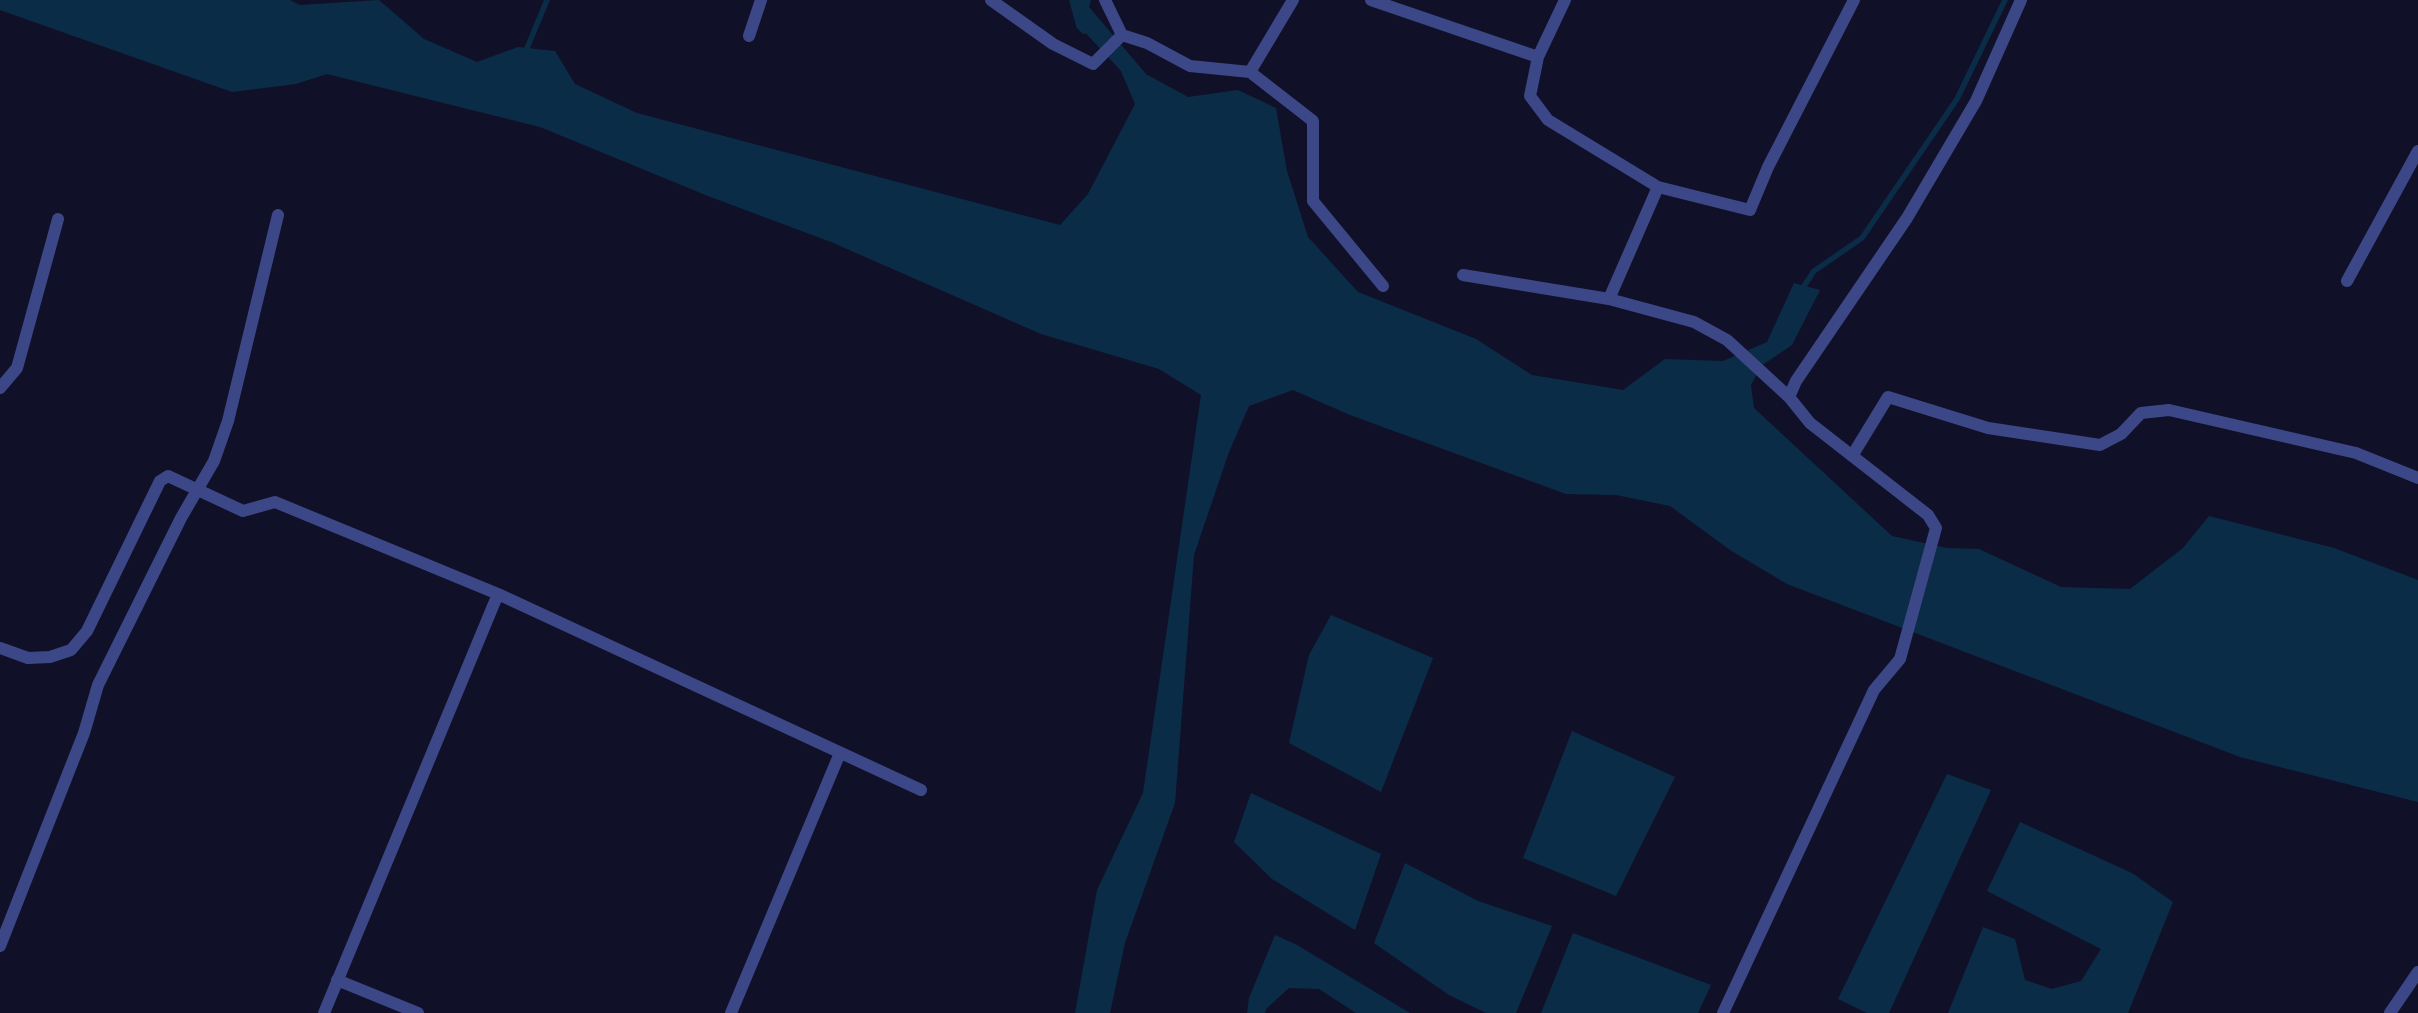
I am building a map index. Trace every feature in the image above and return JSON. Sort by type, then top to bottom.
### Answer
[{"type":"street","points":[[750,36],[761,0]]},
{"type":"street","points":[[991,0],[1052,44],[1093,64],[1122,35]]},
{"type":"street","points":[[1105,0],[1122,35],[1147,43],[1190,66],[1250,72],[1313,121],[1313,201],[1383,286]]},
{"type":"street","points":[[1250,72],[1293,0]]},
{"type":"street","points":[[1370,0],[1538,58]]},
{"type":"street","points":[[1565,0],[1538,58],[1530,96],[1548,120],[1658,186],[1750,210],[1768,168],[1854,0]]},
{"type":"street","points":[[1789,397],[1796,381],[1907,218],[1976,102],[2021,0]]},
{"type":"street","points":[[2347,281],[2418,151]]},
{"type":"street","points":[[1609,299],[1658,186]]},
{"type":"street","points":[[0,946],[84,733],[98,685],[181,518],[214,461],[228,421],[278,215]]},
{"type":"street","points":[[0,388],[17,368],[58,219]]},
{"type":"street","points":[[1463,275],[1609,299],[1694,322],[1727,340],[1789,397],[1810,423],[1928,515],[1936,528],[1900,659],[1874,690],[1723,1013]]},
{"type":"street","points":[[1852,456],[1888,397],[1988,428],[2100,445],[2121,434],[2141,413],[2169,410],[2356,453],[2418,478]]},
{"type":"street","points":[[0,648],[28,658],[50,658],[71,650],[87,631],[160,482],[168,476],[243,510],[275,502],[498,594],[921,790]]},
{"type":"street","points":[[324,1013],[498,594]]},
{"type":"street","points":[[731,1013],[840,753]]},
{"type":"street","points":[[2390,1013],[2418,972]]},
{"type":"street","points":[[337,980],[418,1013]]},
{"type":"water","points":[[0,0],[290,0],[300,5],[379,0],[424,39],[477,62],[518,47],[555,51],[575,84],[637,113],[1060,225],[1088,194],[1135,104],[1121,71],[1079,26],[1072,0],[1091,0],[1089,7],[1146,74],[1188,97],[1238,90],[1276,108],[1287,171],[1308,237],[1358,292],[1476,339],[1532,375],[1623,390],[1665,359],[1723,361],[1767,342],[1794,283],[1820,290],[1792,345],[1761,366],[1751,385],[1754,408],[1892,536],[1947,548],[1979,549],[2061,587],[2130,589],[2183,548],[2209,516],[2334,548],[2418,580],[2418,802],[2240,757],[1787,584],[1730,550],[1670,506],[1616,495],[1566,494],[1350,415],[1293,390],[1249,406],[1229,452],[1194,555],[1175,803],[1125,943],[1110,1013],[1075,1013],[1097,890],[1143,793],[1201,395],[1159,369],[1041,334],[831,242],[708,196],[540,127],[327,74],[296,84],[232,92],[0,10]]},
{"type":"water","points":[[1331,615],[1433,658],[1381,792],[1289,743],[1309,655]]},
{"type":"water","points":[[1572,731],[1675,777],[1616,896],[1523,858]]},
{"type":"water","points":[[1947,774],[1991,790],[1889,1013],[1867,1013],[1838,999]]},
{"type":"water","points":[[1251,793],[1381,854],[1355,930],[1272,879],[1234,842]]},
{"type":"water","points":[[2020,822],[2132,873],[2173,902],[2128,1013],[1948,1013],[1983,927],[2015,939],[2025,980],[2052,989],[2081,981],[2101,949],[1987,891]]},
{"type":"water","points":[[1405,863],[1478,901],[1552,926],[1516,1013],[1486,1013],[1449,995],[1374,943]]},
{"type":"water","points":[[1573,933],[1711,985],[1698,1013],[1541,1013]]},
{"type":"water","points":[[1275,935],[1297,945],[1410,1013],[1356,1013],[1319,989],[1289,988],[1266,1009],[1265,1013],[1247,1013],[1249,998]]},
{"type":"waterway","points":[[525,53],[547,0]]},
{"type":"waterway","points":[[1072,0],[1079,26],[1084,31]]},
{"type":"waterway","points":[[1800,292],[1814,271],[1862,238],[1957,99],[2005,0]]}]
